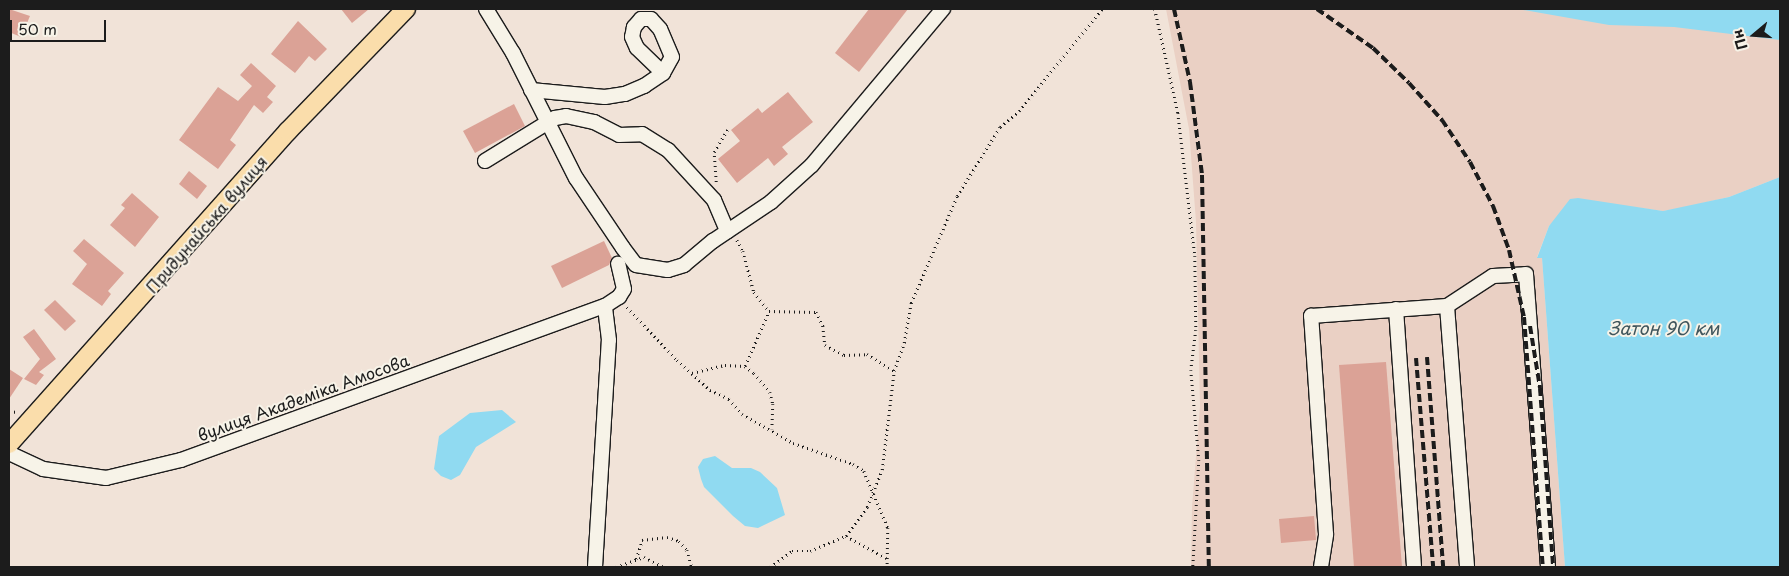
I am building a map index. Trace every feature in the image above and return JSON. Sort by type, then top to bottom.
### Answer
[{"type":"main road","name":"Придунайська вулиця","points":[[9,444],[288,131],[406,9]]},
{"type":"street","points":[[486,9],[531,90],[546,123],[576,178],[636,265],[668,270],[684,265],[727,231],[771,202],[812,165],[943,9]]},
{"type":"street","points":[[531,90],[605,97],[638,89],[663,73]]},
{"type":"street","points":[[485,161],[546,123],[566,116],[594,122],[619,135],[642,134],[655,140],[714,200],[727,231]]},
{"type":"street","points":[[618,264],[624,289],[619,297]]},
{"type":"street","points":[[1321,567],[1326,534],[1311,316],[1447,306],[1493,276],[1526,274],[1548,567]]},
{"type":"street","name":"вулиця Академіка Амосова","points":[[9,453],[43,468],[72,474],[106,478],[140,472],[605,306],[619,297]]},
{"type":"street","points":[[596,567],[608,340],[605,306]]},
{"type":"street","points":[[1447,306],[1467,567]]},
{"type":"street","points":[[1396,310],[1414,567]]},
{"type":"path","points":[[770,567],[792,551],[810,551],[846,536],[858,523],[875,492],[886,447],[894,371],[904,344],[911,303],[966,178],[1000,127],[1019,111],[1102,9]]},
{"type":"path","points":[[1155,9],[1178,113],[1195,256],[1196,330],[1191,370],[1199,460],[1193,567]]},
{"type":"path","points":[[714,200],[718,192],[713,166],[714,152],[727,130]]},
{"type":"path","points":[[727,231],[744,251],[754,292],[769,311]]},
{"type":"path","points":[[619,297],[650,334],[691,374],[710,390],[729,399],[754,422],[772,429],[813,452],[853,464],[864,471],[875,492],[888,528],[887,567]]},
{"type":"path","points":[[769,311],[816,312],[821,317],[825,345],[844,355],[867,354],[894,371]]},
{"type":"path","points":[[745,366],[769,311]]},
{"type":"path","points":[[691,374],[725,365],[745,366],[763,381],[770,392],[774,404],[772,429]]},
{"type":"path","points":[[846,536],[886,558]]},
{"type":"path","points":[[636,559],[642,540],[668,537],[679,542],[687,550],[692,567]]},
{"type":"path","points":[[616,567],[644,557],[664,567]]},
{"type":"shaded area","points":[[1166,9],[1780,9],[1780,177],[1729,197],[1663,211],[1611,204],[1565,209],[1549,226],[1537,257],[1542,258],[1565,567],[1191,567],[1192,507],[1200,406],[1196,222],[1189,129]]},
{"type":"water","points":[[1518,9],[1780,9],[1780,40],[1674,27],[1609,25]]},
{"type":"water","name":"Затон 90 км","points":[[1780,177],[1780,567],[1565,567],[1542,258],[1537,258],[1549,226],[1570,199],[1578,198],[1663,211],[1729,197]]},
{"type":"water","points":[[502,410],[516,422],[476,447],[460,475],[451,480],[441,476],[434,469],[439,436],[470,413]]},
{"type":"water","points":[[715,456],[732,468],[751,468],[760,472],[777,488],[785,515],[758,528],[745,526],[733,516],[704,487],[701,479],[698,467],[703,459]]},
{"type":"building","points":[[9,9],[30,16],[21,37],[9,32]]},
{"type":"building","points":[[341,9],[369,9],[352,23]]},
{"type":"building","points":[[869,9],[908,9],[859,72],[835,53]]},
{"type":"building","points":[[298,21],[327,49],[315,61],[309,56],[295,73],[271,54]]},
{"type":"building","points":[[251,63],[276,86],[267,97],[273,102],[263,113],[254,105],[230,140],[236,145],[218,169],[179,140],[218,87],[238,101],[252,86],[240,75]]},
{"type":"building","points":[[788,92],[813,122],[782,147],[788,154],[774,166],[768,158],[737,183],[718,159],[740,141],[731,130],[758,108],[762,113]]},
{"type":"building","points":[[514,104],[525,126],[475,153],[463,131]]},
{"type":"building","points":[[189,171],[207,186],[197,199],[179,184]]},
{"type":"building","points":[[132,193],[159,217],[135,247],[110,225],[125,208],[121,205]]},
{"type":"building","points":[[84,239],[124,273],[108,291],[111,294],[102,306],[72,284],[87,264],[73,251]]},
{"type":"building","points":[[604,241],[612,258],[609,265],[562,288],[551,266]]},
{"type":"building","points":[[55,300],[76,321],[65,331],[44,310]]},
{"type":"building","points":[[34,329],[56,359],[39,372],[44,375],[36,385],[24,379],[40,359],[23,337]]},
{"type":"building","points":[[1386,362],[1402,567],[1354,567],[1339,365]]},
{"type":"building","points":[[9,369],[23,378],[9,399]]},
{"type":"building","points":[[1314,516],[1316,540],[1281,543],[1279,519]]},
{"type":"railway","points":[[1174,9],[1190,82],[1202,175],[1209,567]]},
{"type":"railway","points":[[1317,9],[1373,48],[1409,83],[1442,120],[1470,162],[1493,206],[1509,250],[1524,317],[1543,567]]},
{"type":"railway","points":[[1530,326],[1540,388],[1553,567]]},
{"type":"railway","points":[[1427,357],[1443,567]]},
{"type":"railway","points":[[1416,358],[1433,567]]}]
